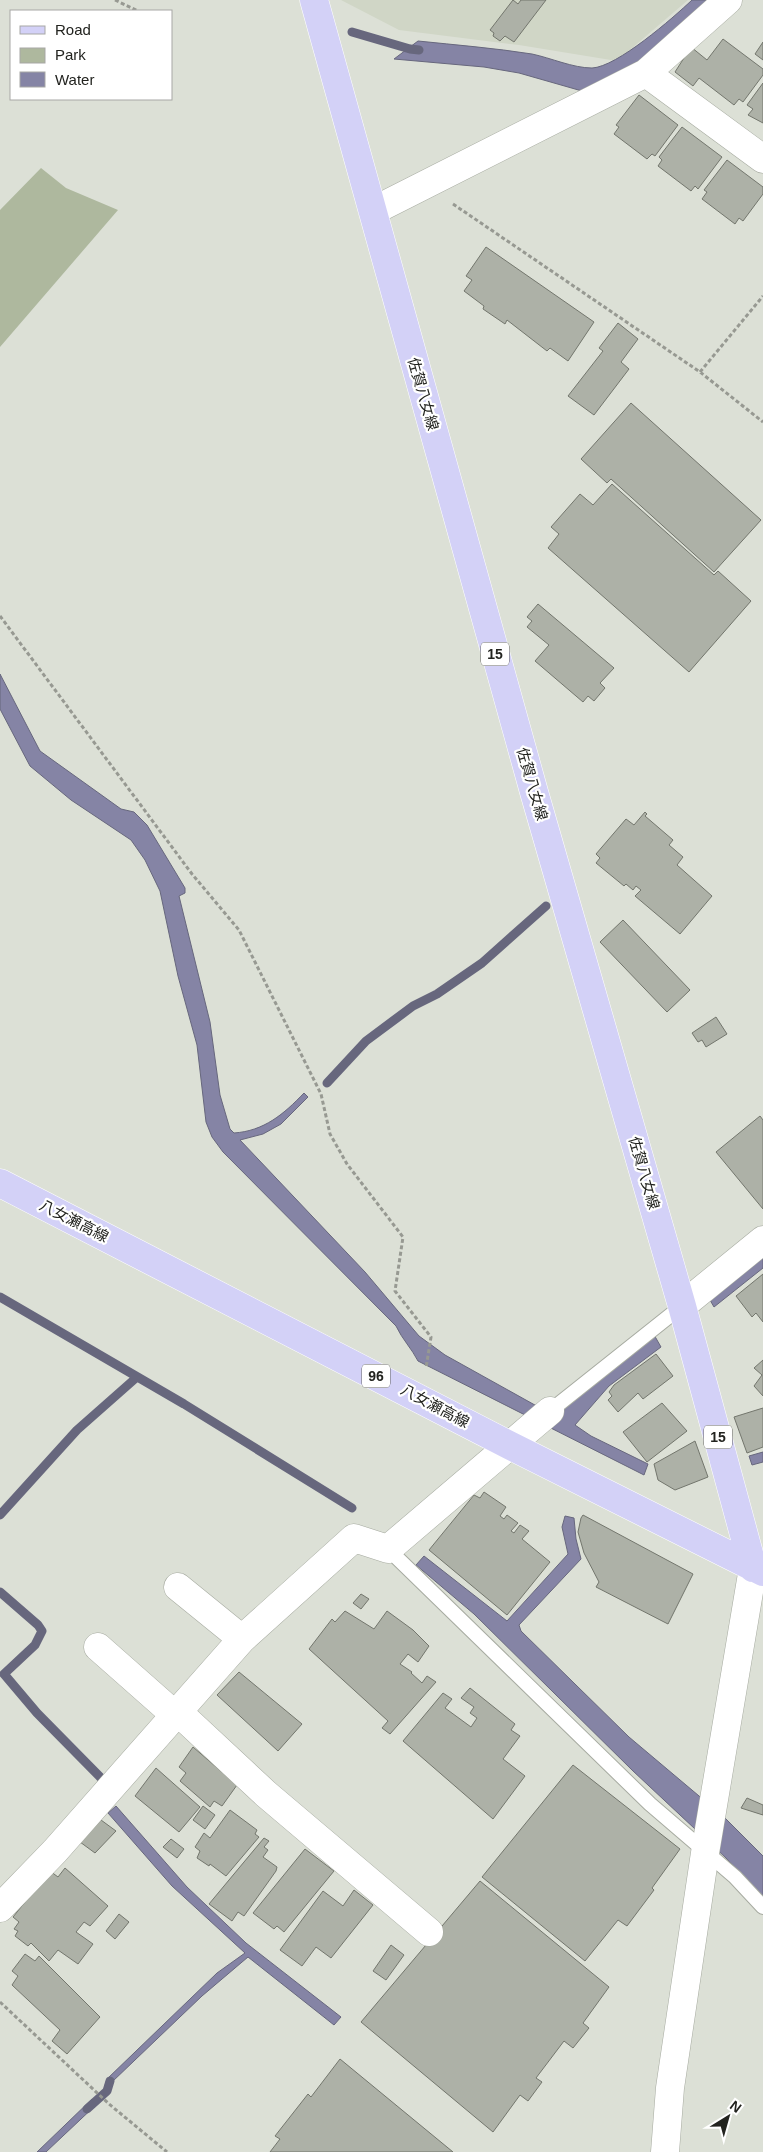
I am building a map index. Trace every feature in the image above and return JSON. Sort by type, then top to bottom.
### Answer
[{"type":"main road","name":"佐賀八女線","points":[[314,0],[534,792],[758,1570]]},
{"type":"main road","name":"八女瀬高線","points":[[0,1183],[758,1570]]},
{"type":"street","points":[[373,211],[646,73],[728,0]]},
{"type":"street","points":[[646,73],[763,160]]},
{"type":"street","points":[[682,1306],[763,1240]]},
{"type":"street","points":[[0,1908],[55,1850],[242,1639],[354,1538],[388,1549],[543,1417]]},
{"type":"street","points":[[666,2152],[670,2088],[720,1759],[758,1570]]},
{"type":"street","points":[[178,1587],[242,1639]]},
{"type":"street","points":[[98,1647],[177,1714],[266,1794],[429,1932]]},
{"type":"lane","points":[[543,1417],[682,1306]]},
{"type":"lane","points":[[388,1549],[650,1804],[706,1850],[763,1907]]},
{"type":"path","points":[[115,0],[136,10]]},
{"type":"path","points":[[425,184],[700,372],[763,422]]},
{"type":"path","points":[[700,372],[763,296]]},
{"type":"path","points":[[0,616],[192,874],[239,930],[321,1094],[330,1134],[347,1164],[404,1238],[395,1291],[431,1337],[426,1371]]},
{"type":"path","points":[[0,2002],[109,2104],[167,2152]]},
{"type":"shaded area","points":[[341,0],[688,0],[617,61],[519,45],[399,30]]},
{"type":"green space","points":[[41,168],[66,188],[118,210],[0,347],[0,210]]},
{"type":"water","points":[[692,0],[712,0],[649,57],[589,93],[519,73],[484,67],[394,59],[418,41],[532,54],[585,68],[603,66],[630,51]]},
{"type":"water","points":[[0,674],[40,751],[121,809],[134,812],[147,825],[185,888],[185,893],[179,896],[210,1022],[220,1095],[230,1129],[234,1133],[245,1132],[264,1125],[289,1108],[304,1093],[308,1097],[281,1124],[263,1134],[240,1140],[365,1272],[419,1336],[445,1355],[551,1414],[653,1333],[661,1347],[609,1386],[575,1425],[591,1436],[648,1464],[644,1475],[418,1361],[396,1326],[223,1152],[212,1137],[206,1122],[197,1045],[178,976],[160,891],[145,860],[131,840],[71,800],[30,766],[0,709]]},
{"type":"water","points":[[763,1248],[763,1268],[714,1307],[706,1293]]},
{"type":"water","points":[[763,1452],[763,1462],[752,1465],[749,1456]]},
{"type":"water","points":[[565,1516],[574,1518],[576,1539],[581,1559],[519,1625],[521,1631],[629,1737],[724,1817],[763,1856],[763,1898],[726,1858],[633,1771],[474,1614],[416,1565],[424,1556],[507,1621],[568,1554],[562,1527]]},
{"type":"water","points":[[116,1806],[187,1887],[246,1943],[341,2017],[334,2025],[248,1957],[202,1996],[112,2082],[109,2092],[104,2089],[107,2079],[217,1973],[245,1953],[172,1886],[108,1813]]},
{"type":"water","points":[[92,2099],[98,2103],[46,2152],[37,2152]]},
{"type":"building","points":[[513,0],[518,4],[521,0],[546,0],[514,42],[505,36],[500,41],[493,36],[494,33],[490,30]]},
{"type":"building","points":[[723,39],[763,69],[763,75],[743,102],[739,99],[734,105],[699,78],[693,86],[675,72],[691,47],[707,60]]},
{"type":"building","points":[[763,42],[763,60],[755,54]]},
{"type":"building","points":[[763,83],[763,123],[748,115],[753,109],[747,105]]},
{"type":"building","points":[[639,95],[678,125],[655,156],[652,154],[647,159],[614,134],[619,127],[616,125]]},
{"type":"building","points":[[682,127],[722,157],[698,189],[695,186],[691,191],[658,166],[662,160],[659,157]]},
{"type":"building","points":[[727,160],[763,187],[763,194],[743,221],[739,218],[735,224],[702,199],[707,192],[704,190]]},
{"type":"building","points":[[486,247],[594,322],[568,361],[550,348],[547,351],[507,320],[505,324],[483,309],[484,306],[464,291],[472,280],[466,276]]},
{"type":"building","points":[[618,323],[638,339],[621,362],[629,369],[594,415],[568,396],[603,351],[599,348]]},
{"type":"building","points":[[631,403],[761,520],[714,572],[611,479],[607,483],[581,459]]},
{"type":"building","points":[[612,484],[714,575],[718,571],[751,601],[689,672],[548,548],[559,534],[551,527],[580,494],[593,505]]},
{"type":"building","points":[[538,604],[614,668],[600,683],[605,688],[594,701],[588,696],[583,702],[535,661],[549,645],[527,627],[532,621],[527,617]]},
{"type":"building","points":[[645,812],[647,814],[645,816],[673,840],[669,845],[683,857],[677,865],[712,896],[680,934],[635,896],[641,890],[636,886],[633,890],[626,884],[624,886],[596,863],[600,858],[596,854],[626,819],[634,825]]},
{"type":"building","points":[[623,920],[690,990],[667,1012],[600,942]]},
{"type":"building","points":[[716,1017],[727,1034],[706,1047],[702,1040],[698,1042],[692,1033]]},
{"type":"building","points":[[760,1116],[763,1120],[763,1209],[716,1152]]},
{"type":"building","points":[[763,1274],[763,1322],[756,1313],[752,1317],[736,1296]]},
{"type":"building","points":[[656,1354],[673,1376],[643,1399],[638,1393],[618,1412],[608,1400],[612,1396],[609,1392],[614,1385]]},
{"type":"building","points":[[763,1360],[763,1396],[754,1386],[762,1375],[754,1368]]},
{"type":"building","points":[[662,1403],[687,1431],[647,1462],[623,1432]]},
{"type":"building","points":[[763,1408],[763,1447],[747,1453],[734,1417]]},
{"type":"building","points":[[695,1441],[708,1477],[675,1490],[658,1480],[654,1464]]},
{"type":"building","points":[[484,1492],[506,1507],[500,1516],[504,1519],[507,1515],[518,1523],[511,1531],[514,1533],[520,1525],[529,1531],[522,1539],[550,1562],[507,1615],[429,1550],[474,1495],[480,1498]]},
{"type":"building","points":[[583,1515],[693,1574],[668,1624],[596,1587],[599,1582],[584,1553],[578,1532]]},
{"type":"building","points":[[361,1594],[369,1599],[361,1609],[353,1603]]},
{"type":"building","points":[[345,1611],[374,1629],[387,1611],[413,1630],[429,1646],[418,1662],[408,1654],[400,1664],[412,1672],[422,1683],[427,1676],[436,1682],[390,1734],[382,1728],[388,1721],[309,1649],[332,1619],[335,1622]]},
{"type":"building","points":[[239,1672],[302,1724],[278,1751],[217,1695]]},
{"type":"building","points":[[470,1688],[515,1724],[511,1730],[520,1736],[503,1759],[525,1776],[493,1819],[403,1741],[443,1693],[452,1699],[445,1708],[471,1727],[477,1718],[470,1713],[474,1707],[461,1698]]},
{"type":"building","points":[[193,1747],[237,1785],[222,1806],[214,1801],[210,1807],[180,1781],[186,1773],[179,1767]]},
{"type":"building","points":[[573,1765],[680,1849],[652,1888],[654,1890],[627,1926],[618,1920],[585,1961],[482,1877]]},
{"type":"building","points":[[156,1768],[200,1807],[179,1832],[135,1796]]},
{"type":"building","points":[[747,1798],[763,1805],[763,1815],[741,1808]]},
{"type":"building","points":[[203,1806],[215,1815],[205,1829],[193,1820]]},
{"type":"building","points":[[230,1810],[257,1830],[255,1834],[259,1837],[226,1876],[210,1864],[209,1866],[197,1858],[200,1851],[195,1847],[204,1833],[210,1838]]},
{"type":"building","points":[[101,1820],[116,1831],[95,1853],[80,1842]]},
{"type":"building","points":[[264,1838],[269,1841],[264,1847],[268,1850],[263,1857],[277,1867],[276,1871],[244,1916],[238,1912],[232,1921],[209,1904]]},
{"type":"building","points":[[171,1839],[184,1849],[177,1858],[163,1847]]},
{"type":"building","points":[[305,1849],[334,1871],[284,1932],[277,1926],[274,1929],[253,1913]]},
{"type":"building","points":[[65,1868],[108,1906],[90,1926],[84,1922],[76,1932],[93,1944],[78,1964],[58,1950],[49,1961],[31,1943],[28,1946],[15,1936],[18,1931],[14,1929],[19,1922],[13,1917],[50,1871],[58,1877]]},
{"type":"building","points":[[480,1881],[609,1987],[583,2023],[589,2028],[573,2048],[564,2041],[536,2078],[542,2082],[528,2101],[520,2095],[493,2132],[361,2022]]},
{"type":"building","points":[[354,1890],[373,1905],[331,1958],[316,1947],[302,1966],[280,1950],[323,1891],[343,1906]]},
{"type":"building","points":[[119,1914],[129,1922],[115,1939],[106,1931]]},
{"type":"building","points":[[391,1945],[404,1955],[386,1980],[373,1971]]},
{"type":"building","points":[[25,1954],[35,1961],[39,1956],[100,2017],[67,2054],[52,2041],[60,2030],[12,1985],[18,1976],[12,1971]]},
{"type":"building","points":[[340,2059],[453,2152],[270,2152],[280,2139],[275,2136],[308,2094],[311,2097]]},
{"type":"waterway","points":[[352,32],[419,50]]},
{"type":"waterway","points":[[327,1083],[366,1041],[413,1006],[437,994],[482,963],[546,906]]},
{"type":"waterway","points":[[0,1297],[184,1404],[352,1508]]},
{"type":"waterway","points":[[0,1515],[77,1430],[137,1377]]},
{"type":"waterway","points":[[0,1592],[38,1625],[42,1631],[35,1645],[4,1674],[37,1713],[103,1780]]},
{"type":"waterway","points":[[87,2109],[107,2091],[110,2081]]}]
